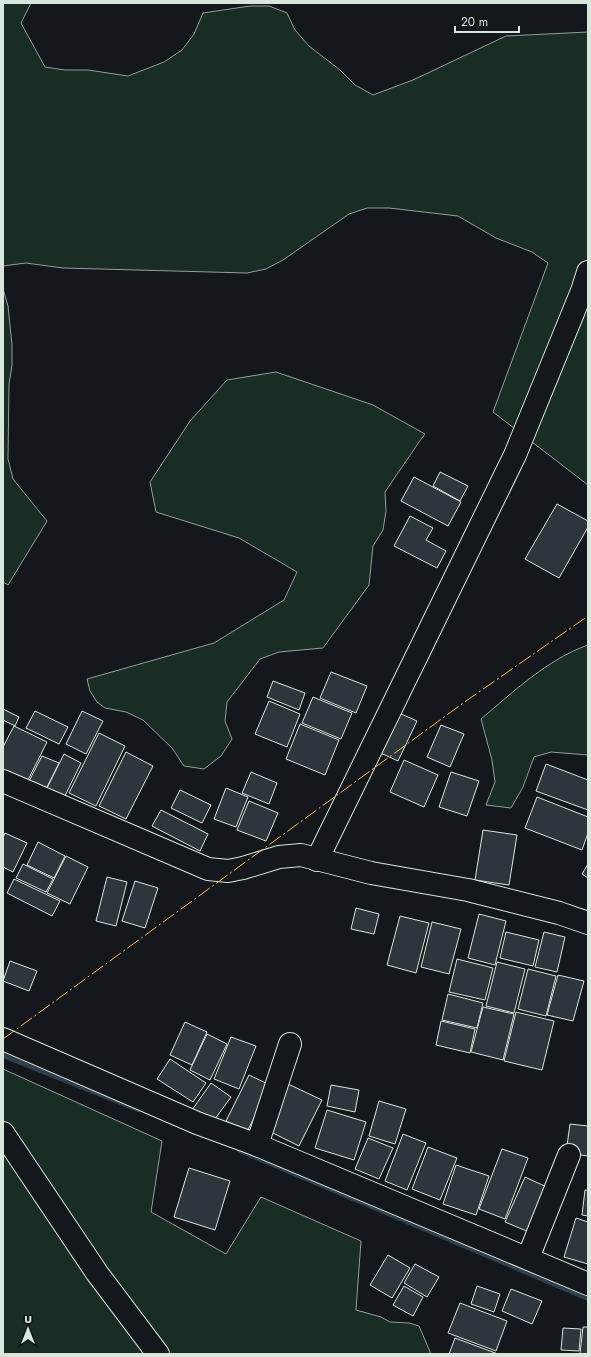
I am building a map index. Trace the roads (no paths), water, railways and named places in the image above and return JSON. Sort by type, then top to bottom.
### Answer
[{"type":"street","points":[[316,860],[515,455],[582,291],[588,272]]},
{"type":"street","points":[[3,781],[208,869],[228,871],[279,857],[301,855],[370,873],[468,890],[559,913],[588,923]]},
{"type":"street","points":[[3,1040],[197,1123],[257,1145],[588,1284]]},
{"type":"street","points":[[257,1145],[290,1044]]},
{"type":"street","points":[[3,1133],[97,1273],[158,1354]]},
{"type":"street","points":[[528,1258],[568,1154]]},
{"type":"waterway","points":[[3,1055],[138,1109]]},
{"type":"waterway","points":[[240,1150],[588,1298]]}]
